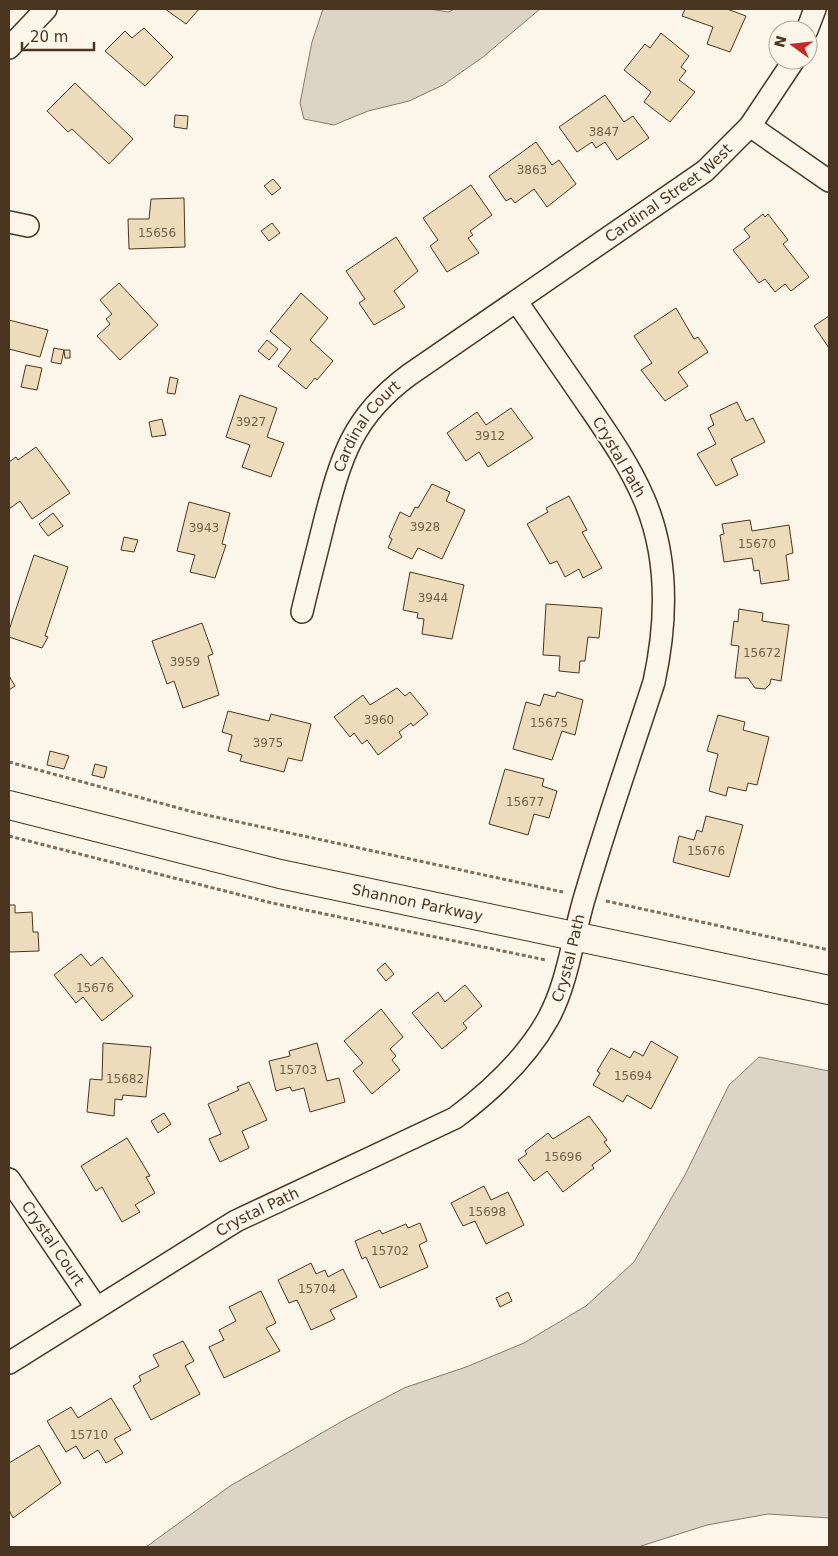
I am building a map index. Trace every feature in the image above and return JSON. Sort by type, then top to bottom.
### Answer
[{"type":"street","points":[[9,48],[46,9]]},
{"type":"street","name":"Cardinal Street West","points":[[517,302],[705,171],[750,126],[787,70]]},
{"type":"street","points":[[750,126],[829,181]]},
{"type":"street","name":"Cardinal Court","points":[[302,612],[338,468],[361,422],[395,385],[517,302]]},
{"type":"street","name":"Crystal Path","points":[[9,1363],[236,1221],[455,1118],[478,1101],[515,1064],[548,1020],[560,994],[584,896],[654,682],[661,652],[664,590],[661,560],[645,501],[632,473],[616,446],[517,302]]},
{"type":"street","name":"Shannon Parkway","points":[[9,805],[280,874],[829,990]]},
{"type":"street","name":"Crystal Court","points":[[9,1179],[96,1307]]},
{"type":"path","points":[[9,762],[197,813],[829,950]]},
{"type":"shaded area","points":[[323,9],[429,9],[449,12],[454,9],[540,9],[483,57],[443,85],[409,101],[368,111],[334,125],[304,119],[300,103],[312,42]]},
{"type":"shaded area","points":[[759,1057],[829,1071],[829,1518],[768,1514],[707,1525],[638,1547],[146,1547],[230,1486],[346,1419],[404,1388],[466,1367],[524,1343],[586,1306],[634,1262],[685,1175],[729,1085]]},
{"type":"building","points":[[165,9],[199,9],[186,24]]},
{"type":"building","points":[[685,9],[727,9],[746,16],[730,52],[707,44],[713,27],[682,16]]},
{"type":"building","points":[[144,28],[173,57],[145,86],[105,51],[125,31],[132,38]]},
{"type":"building","points":[[661,33],[689,56],[681,67],[686,71],[679,80],[695,92],[670,122],[644,102],[651,92],[624,70],[645,44],[650,48]]},
{"type":"building","points":[[75,83],[133,139],[109,164],[72,129],[68,132],[47,111]]},
{"type":"building","points":[[605,95],[624,122],[633,116],[649,138],[617,160],[605,142],[596,148],[592,142],[577,152],[559,127]]},
{"type":"building","points":[[175,115],[188,116],[187,129],[174,127]]},
{"type":"building","points":[[536,142],[552,165],[559,160],[576,184],[547,207],[534,189],[515,203],[511,198],[506,201],[489,176]]},
{"type":"building","points":[[273,179],[281,188],[272,195],[264,186]]},
{"type":"building","points":[[471,185],[492,215],[470,231],[473,235],[468,238],[479,253],[447,272],[430,246],[438,240],[423,218]]},
{"type":"building","points":[[184,198],[185,247],[129,249],[128,219],[149,219],[151,199]]},
{"type":"building","points":[[763,214],[765,217],[768,214],[788,240],[783,244],[809,277],[791,291],[785,284],[775,292],[765,279],[759,283],[733,250],[750,237],[744,229]]},
{"type":"building","points":[[272,223],[280,233],[269,241],[261,231]]},
{"type":"building","points":[[396,237],[418,271],[394,291],[405,307],[374,325],[359,303],[365,299],[346,271]]},
{"type":"building","points":[[119,283],[158,325],[120,360],[97,336],[110,324],[106,319],[112,314],[100,300]]},
{"type":"building","points":[[301,293],[328,318],[310,340],[333,361],[317,380],[315,378],[306,389],[278,366],[291,349],[270,331]]},
{"type":"building","points":[[676,308],[694,339],[698,337],[708,352],[678,372],[688,386],[665,401],[641,370],[652,363],[634,336]]},
{"type":"building","points":[[829,316],[829,348],[814,326]]},
{"type":"building","points":[[9,320],[48,330],[40,357],[9,349]]},
{"type":"building","points":[[267,340],[278,349],[269,360],[258,351]]},
{"type":"building","points":[[54,348],[64,350],[61,364],[51,362]]},
{"type":"building","points":[[64,350],[70,350],[70,358],[65,358]]},
{"type":"building","points":[[26,365],[42,368],[37,390],[21,387]]},
{"type":"building","points":[[170,377],[178,379],[175,394],[167,393]]},
{"type":"building","points":[[240,395],[277,408],[267,437],[284,443],[271,477],[242,467],[250,445],[226,437]]},
{"type":"building","points":[[737,402],[746,421],[753,418],[765,442],[731,459],[738,475],[716,486],[697,454],[716,444],[708,428],[714,425],[710,415]]},
{"type":"building","points":[[511,408],[533,438],[488,467],[479,452],[466,461],[447,433],[477,412],[486,425]]},
{"type":"building","points":[[162,419],[166,435],[152,437],[149,422]]},
{"type":"building","points":[[36,447],[70,493],[32,519],[20,501],[9,509],[9,462],[16,457],[18,460]]},
{"type":"building","points":[[432,484],[450,492],[446,501],[465,510],[442,559],[418,548],[412,559],[388,548],[392,539],[389,537],[400,512],[410,517],[415,507],[418,508]]},
{"type":"building","points":[[569,496],[587,530],[582,532],[602,568],[583,578],[579,569],[565,577],[557,561],[550,564],[527,524],[548,512],[546,508]]},
{"type":"building","points":[[189,502],[230,513],[222,544],[226,545],[215,578],[190,572],[195,555],[177,551]]},
{"type":"building","points":[[53,513],[63,526],[48,536],[39,524]]},
{"type":"building","points":[[750,520],[752,531],[789,525],[793,553],[786,555],[789,580],[761,584],[759,570],[754,571],[752,558],[724,562],[720,535],[724,534],[722,524]]},
{"type":"building","points":[[124,537],[138,540],[134,552],[121,550]]},
{"type":"building","points":[[34,555],[68,567],[45,636],[48,637],[42,648],[9,637],[9,630]]},
{"type":"building","points":[[410,572],[464,585],[452,639],[422,634],[424,619],[417,618],[418,613],[403,610]]},
{"type":"building","points":[[546,604],[602,608],[599,638],[588,637],[585,661],[580,661],[579,673],[559,671],[560,656],[543,655]]},
{"type":"building","points":[[739,609],[763,613],[762,621],[789,625],[781,681],[771,679],[770,684],[765,689],[755,688],[748,678],[735,678],[739,646],[731,645],[734,621],[738,622]]},
{"type":"building","points":[[202,623],[213,654],[208,656],[219,695],[183,708],[174,681],[167,684],[152,641]]},
{"type":"building","points":[[9,676],[15,686],[9,690]]},
{"type":"building","points":[[397,688],[405,696],[410,692],[428,714],[413,726],[411,723],[399,732],[402,737],[378,755],[367,740],[362,744],[354,733],[350,737],[334,717],[363,695],[370,705]]},
{"type":"building","points":[[557,692],[583,700],[575,735],[562,731],[552,760],[513,749],[526,702],[540,706],[544,694],[555,697]]},
{"type":"building","points":[[228,711],[269,721],[271,714],[311,724],[302,761],[288,758],[284,772],[240,761],[242,755],[228,751],[232,735],[222,732]]},
{"type":"building","points":[[718,715],[745,722],[743,730],[769,737],[757,785],[748,783],[746,791],[728,787],[726,796],[709,791],[718,754],[707,751]]},
{"type":"building","points":[[50,751],[69,756],[64,769],[47,765]]},
{"type":"building","points":[[95,764],[107,767],[104,778],[92,775]]},
{"type":"building","points":[[505,769],[544,779],[542,786],[557,791],[549,818],[534,814],[528,835],[489,824]]},
{"type":"building","points":[[706,816],[743,825],[729,877],[673,862],[679,836],[694,840],[697,830],[702,832]]},
{"type":"building","points":[[9,905],[15,905],[15,913],[32,912],[33,932],[38,932],[39,951],[9,952]]},
{"type":"building","points":[[81,954],[91,966],[102,957],[133,996],[102,1021],[83,997],[76,1003],[54,975]]},
{"type":"building","points":[[385,963],[394,974],[386,981],[377,970]]},
{"type":"building","points":[[465,985],[482,1006],[463,1023],[467,1028],[442,1049],[412,1013],[438,992],[445,1002]]},
{"type":"building","points":[[381,1009],[403,1037],[390,1049],[396,1056],[392,1060],[400,1070],[372,1094],[353,1071],[363,1063],[344,1041]]},
{"type":"building","points":[[651,1041],[678,1057],[651,1109],[627,1095],[623,1102],[593,1085],[600,1073],[597,1071],[611,1048],[630,1058],[634,1051],[643,1056]]},
{"type":"building","points":[[103,1043],[151,1047],[146,1097],[123,1095],[122,1100],[115,1099],[114,1116],[87,1112],[90,1079],[102,1080]]},
{"type":"building","points":[[317,1043],[327,1081],[339,1078],[345,1102],[310,1112],[304,1088],[292,1091],[290,1087],[276,1091],[269,1061],[290,1056],[289,1051]]},
{"type":"building","points":[[249,1082],[267,1120],[242,1131],[249,1148],[220,1162],[209,1139],[221,1134],[208,1104],[239,1090],[237,1087]]},
{"type":"building","points":[[164,1113],[171,1124],[158,1133],[151,1121]]},
{"type":"building","points":[[589,1116],[607,1140],[604,1142],[611,1151],[592,1165],[594,1168],[563,1192],[547,1171],[534,1181],[518,1160],[527,1154],[525,1151],[548,1133],[553,1139]]},
{"type":"building","points":[[127,1138],[150,1176],[146,1177],[155,1193],[135,1205],[140,1212],[122,1222],[102,1187],[96,1191],[81,1166]]},
{"type":"building","points":[[484,1186],[491,1200],[508,1192],[524,1225],[486,1244],[475,1221],[463,1226],[451,1203]]},
{"type":"building","points":[[420,1223],[427,1241],[419,1245],[428,1267],[380,1288],[366,1257],[362,1259],[355,1241],[380,1230],[382,1234],[406,1224],[408,1228]]},
{"type":"building","points":[[311,1263],[316,1274],[325,1270],[328,1277],[343,1269],[357,1297],[330,1310],[335,1319],[311,1330],[297,1300],[289,1303],[278,1280]]},
{"type":"building","points":[[261,1291],[276,1323],[266,1328],[280,1351],[224,1378],[209,1347],[224,1340],[219,1330],[236,1321],[229,1307]]},
{"type":"building","points":[[508,1292],[512,1301],[500,1307],[496,1298]]},
{"type":"building","points":[[183,1341],[194,1361],[185,1366],[200,1394],[151,1420],[133,1386],[141,1381],[139,1376],[159,1366],[153,1355]]},
{"type":"building","points":[[111,1398],[131,1430],[114,1439],[123,1453],[106,1463],[98,1450],[84,1459],[76,1446],[66,1452],[47,1421],[71,1407],[78,1418]]},
{"type":"building","points":[[39,1445],[61,1483],[13,1518],[9,1510],[9,1463]]}]
